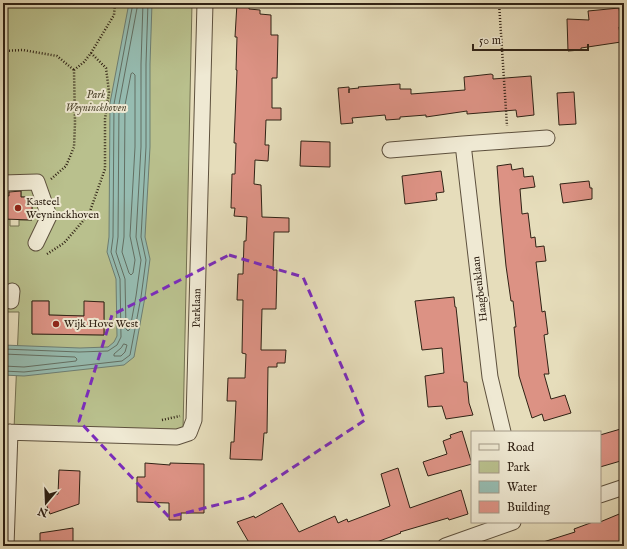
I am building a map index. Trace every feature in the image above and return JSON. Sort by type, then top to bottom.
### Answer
[{"type":"street","name":"Parklaan","points":[[6,432],[177,437],[189,433],[194,420],[205,3]]},
{"type":"street","points":[[390,150],[547,138]]},
{"type":"street","name":"Haagbeuklaan","points":[[463,144],[490,377],[503,431]]},
{"type":"street","points":[[3,183],[37,182],[49,216],[36,243]]},
{"type":"street","points":[[6,432],[6,546]]},
{"type":"street","points":[[601,495],[624,487]]},
{"type":"street","points":[[444,546],[511,523]]},
{"type":"path","points":[[74,70],[92,53],[114,15],[115,3]]},
{"type":"path","points":[[499,3],[507,128],[500,128]]},
{"type":"path","points":[[3,51],[23,50],[57,56],[74,70],[74,147],[66,166],[51,179],[37,182]]},
{"type":"path","points":[[43,256],[64,243],[89,214],[106,169],[105,119],[109,92],[106,68],[92,53]]},
{"type":"path","points":[[156,420],[164,420],[180,416],[182,410]]},
{"type":"highlighted area","points":[[229,255],[303,277],[365,420],[248,497],[169,517],[79,421],[112,315]]},
{"type":"green space","name":"Park Weyninckhoven","points":[[3,3],[192,3],[183,430],[14,429],[19,312],[3,312],[3,219],[10,219],[10,226],[19,226],[19,220],[32,220],[32,197],[21,197],[21,188],[9,188],[9,196],[3,195]],"holes":[[[32,301],[49,301],[49,315],[84,316],[85,302],[104,302],[104,335],[32,334]]]},
{"type":"water","points":[[129,3],[152,3],[150,147],[145,237],[150,259],[134,357],[124,365],[24,376],[3,375],[3,345],[80,348],[108,347],[114,342],[117,336],[116,279],[107,252],[109,237],[110,103]]},
{"type":"building","points":[[237,3],[249,4],[249,9],[260,10],[260,14],[271,15],[271,35],[278,35],[277,78],[272,78],[272,108],[281,108],[281,120],[266,120],[265,145],[269,145],[268,161],[255,160],[254,184],[261,185],[262,217],[289,218],[289,232],[274,232],[273,270],[277,270],[276,309],[262,309],[261,350],[286,350],[285,363],[277,363],[277,367],[268,367],[267,433],[264,433],[262,460],[230,459],[231,442],[234,442],[236,401],[227,401],[228,378],[245,378],[246,354],[242,353],[243,300],[237,300],[238,274],[243,274],[244,241],[246,241],[247,217],[234,216],[235,208],[231,208],[232,174],[235,174],[236,143],[234,143],[237,70],[237,37],[235,37]]},
{"type":"building","points":[[619,8],[622,27],[619,27],[621,42],[568,51],[567,19],[589,20],[588,11]]},
{"type":"building","points":[[491,74],[493,75],[493,79],[531,76],[534,115],[517,117],[516,110],[467,114],[467,111],[426,117],[426,115],[400,117],[400,119],[386,120],[385,115],[352,118],[353,123],[341,124],[338,88],[349,87],[349,89],[400,84],[400,89],[411,89],[411,94],[465,90],[464,77]]},
{"type":"building","points":[[574,92],[576,124],[559,125],[557,93]]},
{"type":"building","points":[[301,141],[330,142],[330,167],[300,166]]},
{"type":"building","points":[[511,164],[512,170],[523,168],[524,177],[533,176],[535,187],[520,189],[522,214],[528,213],[531,238],[535,237],[536,247],[544,246],[546,261],[536,262],[542,312],[545,311],[548,334],[544,335],[549,374],[544,374],[551,399],[565,395],[571,413],[544,421],[542,414],[532,418],[519,376],[514,327],[516,327],[513,301],[511,301],[506,266],[497,166]]},
{"type":"building","points":[[441,171],[444,192],[436,193],[437,200],[405,204],[402,176]]},
{"type":"building","points":[[589,181],[590,188],[592,188],[592,199],[563,203],[560,184]]},
{"type":"building","name":"Kasteel Weyninckhoven","points":[[21,191],[21,197],[32,197],[32,220],[3,219],[3,195],[9,196],[9,192]]},
{"type":"building","points":[[454,297],[464,382],[467,382],[469,403],[473,415],[446,419],[442,406],[428,407],[425,376],[444,373],[442,348],[422,350],[415,301]]},
{"type":"building","points":[[32,301],[49,301],[49,315],[84,316],[84,301],[104,302],[104,335],[32,334]]},
{"type":"building","points":[[624,428],[624,460],[601,467],[601,435]]},
{"type":"building","points":[[462,431],[471,464],[428,476],[423,462],[447,454],[443,441],[451,438],[450,435]]},
{"type":"building","points":[[145,463],[170,465],[170,463],[204,464],[204,513],[181,513],[181,520],[169,520],[169,503],[137,502],[137,477],[145,477]]},
{"type":"building","points":[[398,468],[410,508],[461,490],[468,514],[449,520],[448,518],[400,532],[401,533],[366,546],[251,546],[237,522],[254,516],[255,518],[282,503],[299,532],[335,516],[338,523],[347,519],[348,522],[390,506],[381,474]]},
{"type":"building","points":[[59,470],[80,471],[79,504],[50,514],[44,499],[58,494]]},
{"type":"building","points":[[624,512],[624,546],[540,546],[540,543],[575,532],[574,529],[590,523],[601,523],[601,522]]},
{"type":"building","points":[[73,528],[73,546],[40,546],[40,533]]},
{"type":"place","name":"Kasteel Weyninckhoven","points":[[18,208]]},
{"type":"place","name":"Wijk Hove West","points":[[56,324]]}]
